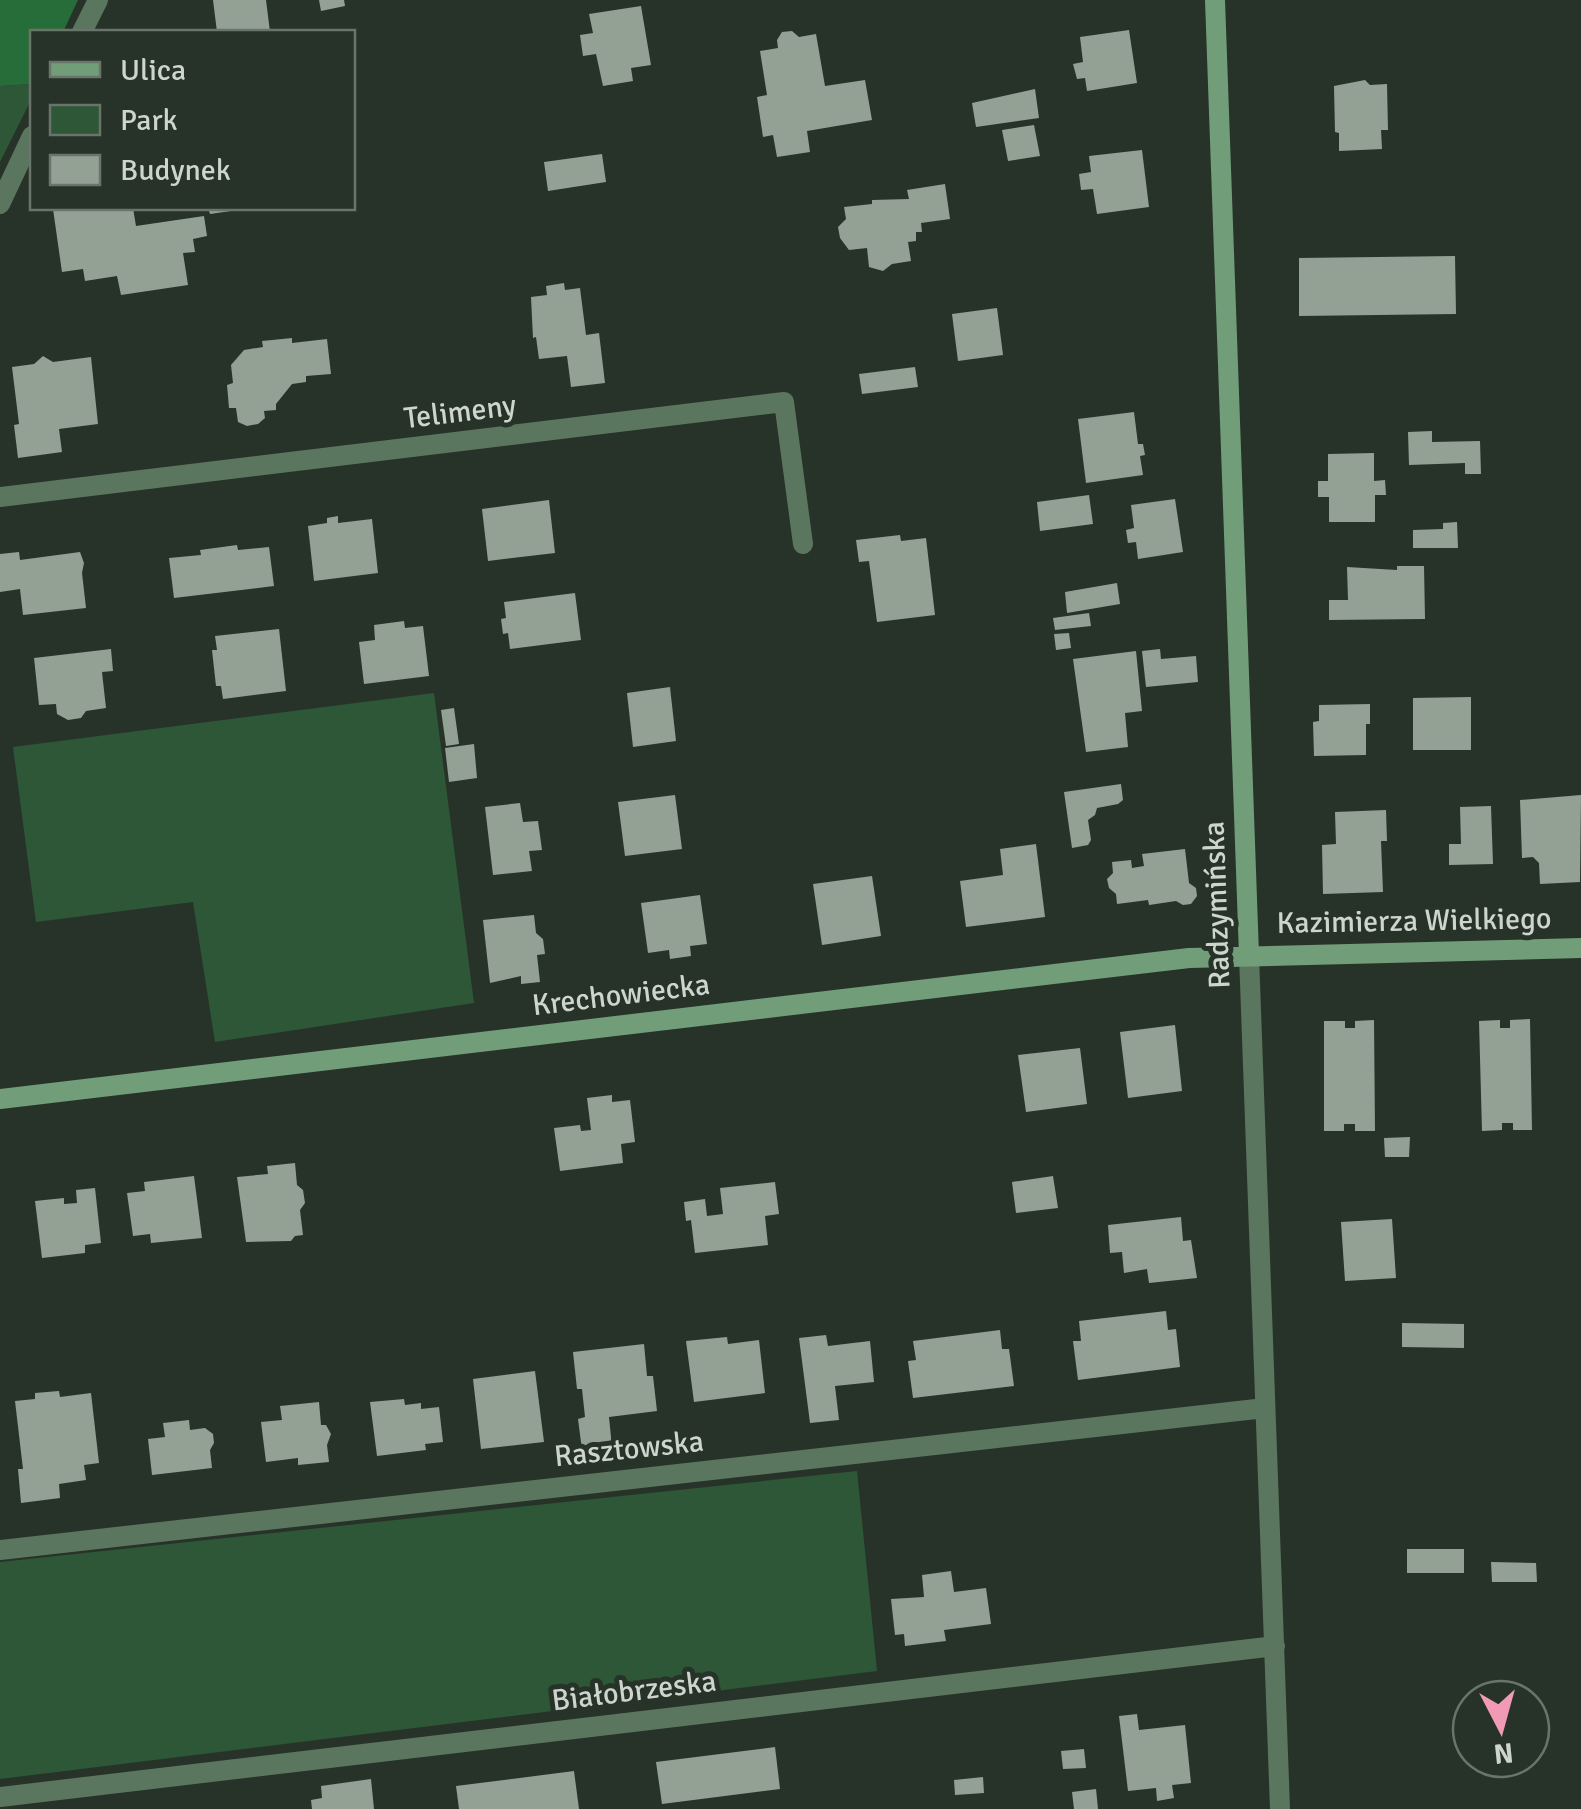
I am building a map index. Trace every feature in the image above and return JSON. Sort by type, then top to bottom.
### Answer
[{"type":"street","points":[[83,30],[98,0]]},
{"type":"street","name":"Radzymińska","points":[[1215,0],[1280,1809]]},
{"type":"street","points":[[0,204],[30,140]]},
{"type":"street","name":"Telimeny","points":[[0,498],[784,402],[802,544]]},
{"type":"street","name":"Kazimierza Wielkiego","points":[[1249,955],[1581,948]]},
{"type":"street","name":"Krechowiecka","points":[[0,1099],[1169,960],[1249,955]]},
{"type":"street","name":"Rasztowska","points":[[0,1550],[1265,1408]]},
{"type":"street","name":"Białobrzeska","points":[[0,1797],[1275,1646]]},
{"type":"green space","points":[[0,0],[78,0],[64,30],[30,30],[30,84],[0,86]]},
{"type":"green space","points":[[30,84],[30,102],[0,162],[0,86]]},
{"type":"green space","points":[[434,693],[474,1003],[215,1042],[193,902],[36,922],[13,747]]},
{"type":"green space","points":[[857,1471],[877,1671],[0,1779],[0,1562]]},
{"type":"building","points":[[213,0],[266,0],[270,30],[217,30]]},
{"type":"building","points":[[319,0],[344,0],[345,6],[321,11]]},
{"type":"building","points":[[641,6],[651,65],[631,68],[633,81],[603,86],[596,54],[583,56],[580,35],[593,33],[589,14]]},
{"type":"building","points":[[1129,30],[1137,83],[1087,91],[1085,78],[1077,79],[1073,64],[1083,62],[1080,37]]},
{"type":"building","points":[[792,31],[799,37],[816,34],[825,86],[865,80],[872,120],[807,131],[810,152],[777,157],[773,135],[763,137],[757,97],[767,95],[760,51],[778,48],[782,32]]},
{"type":"building","points":[[1365,80],[1370,85],[1387,84],[1388,130],[1381,130],[1382,149],[1339,151],[1334,86]]},
{"type":"building","points":[[1035,89],[1039,118],[976,127],[972,103]]},
{"type":"building","points":[[1034,125],[1040,156],[1008,161],[1002,130]]},
{"type":"building","points":[[1142,150],[1149,207],[1097,214],[1093,189],[1081,190],[1079,174],[1091,172],[1089,156]]},
{"type":"building","points":[[602,154],[606,182],[548,191],[544,162]]},
{"type":"building","points":[[945,184],[950,219],[921,223],[922,232],[916,232],[916,241],[908,242],[911,261],[892,264],[883,271],[869,267],[867,248],[849,250],[840,238],[838,227],[846,219],[844,207],[872,204],[872,200],[909,199],[907,190]]},
{"type":"building","points":[[53,210],[133,210],[136,226],[204,216],[207,236],[193,239],[195,252],[183,253],[188,285],[121,295],[117,276],[85,281],[83,269],[62,272]]},
{"type":"building","points":[[1455,256],[1456,314],[1299,316],[1299,258]]},
{"type":"building","points":[[564,283],[565,290],[580,288],[586,335],[599,333],[605,383],[571,387],[567,356],[539,359],[536,337],[533,338],[531,297],[547,295],[546,286]]},
{"type":"building","points":[[997,308],[1003,355],[958,361],[952,314]]},
{"type":"building","points":[[292,338],[292,343],[327,339],[331,374],[306,376],[306,382],[292,384],[276,404],[276,410],[264,411],[265,418],[258,424],[247,426],[238,422],[236,408],[229,408],[227,385],[233,383],[231,365],[244,350],[263,347],[262,341]]},
{"type":"building","points":[[43,356],[53,362],[91,357],[98,424],[59,429],[62,452],[18,458],[14,425],[19,424],[12,367],[34,364]]},
{"type":"building","points":[[915,367],[918,387],[862,394],[859,374]]},
{"type":"building","points":[[1134,412],[1138,444],[1143,444],[1145,455],[1140,456],[1143,475],[1086,483],[1078,419]]},
{"type":"building","points":[[1432,431],[1432,442],[1480,441],[1481,474],[1465,474],[1465,463],[1409,465],[1408,432]]},
{"type":"building","points":[[1374,453],[1374,481],[1385,480],[1386,495],[1375,495],[1375,522],[1329,522],[1329,497],[1318,497],[1318,481],[1328,481],[1328,454]]},
{"type":"building","points":[[1089,495],[1093,524],[1040,531],[1037,502]]},
{"type":"building","points":[[1175,499],[1183,552],[1138,559],[1136,542],[1128,543],[1126,530],[1134,528],[1131,505]]},
{"type":"building","points":[[549,500],[555,553],[488,561],[482,509]]},
{"type":"building","points":[[338,516],[338,523],[372,519],[378,573],[314,581],[308,526],[327,523],[327,518]]},
{"type":"building","points":[[1457,522],[1458,548],[1413,548],[1413,530],[1443,529],[1443,523]]},
{"type":"building","points":[[900,535],[901,541],[926,538],[935,615],[877,622],[869,561],[859,562],[856,540]]},
{"type":"building","points":[[237,545],[238,550],[269,547],[274,586],[174,598],[169,558],[201,555],[200,550]]},
{"type":"building","points":[[19,552],[20,560],[80,552],[86,608],[23,615],[20,589],[0,592],[0,554]]},
{"type":"building","points":[[1397,566],[1424,566],[1425,619],[1329,620],[1329,600],[1348,600],[1347,567],[1397,570]]},
{"type":"building","points":[[1117,583],[1120,604],[1067,613],[1065,592]]},
{"type":"building","points":[[575,593],[581,640],[510,649],[501,619],[506,618],[504,602]]},
{"type":"building","points":[[1089,613],[1091,626],[1055,630],[1053,618]]},
{"type":"building","points":[[404,621],[405,628],[423,626],[429,676],[364,684],[359,642],[375,640],[374,625]]},
{"type":"building","points":[[279,629],[286,691],[223,699],[221,686],[216,686],[212,650],[217,650],[215,636]]},
{"type":"building","points":[[1069,633],[1071,648],[1056,650],[1054,634]]},
{"type":"building","points":[[111,649],[113,671],[102,672],[106,708],[86,711],[81,718],[68,720],[57,714],[56,704],[39,705],[34,658]]},
{"type":"building","points":[[1160,649],[1161,659],[1196,656],[1198,682],[1146,687],[1142,651]]},
{"type":"building","points":[[1136,651],[1142,711],[1125,713],[1128,747],[1086,752],[1073,659]]},
{"type":"building","points":[[670,687],[676,741],[633,747],[627,693]]},
{"type":"building","points":[[1471,697],[1471,750],[1413,750],[1413,698]]},
{"type":"building","points":[[1370,704],[1366,755],[1314,756],[1313,722],[1319,721],[1319,705]]},
{"type":"building","points":[[454,708],[459,744],[446,746],[441,710]]},
{"type":"building","points":[[474,744],[477,778],[449,782],[445,748]]},
{"type":"building","points":[[1121,784],[1123,800],[1097,808],[1088,820],[1088,845],[1072,848],[1064,792]]},
{"type":"building","points":[[675,795],[682,849],[625,856],[618,802]]},
{"type":"building","points":[[1581,795],[1580,882],[1540,884],[1539,863],[1533,857],[1522,858],[1520,800]]},
{"type":"building","points":[[520,803],[523,822],[538,821],[542,850],[529,851],[532,871],[493,875],[485,807]]},
{"type":"building","points":[[1491,806],[1493,864],[1449,865],[1449,844],[1461,844],[1460,807]]},
{"type":"building","points":[[1386,810],[1387,841],[1381,841],[1383,892],[1323,894],[1322,845],[1336,844],[1335,812]]},
{"type":"building","points":[[1036,844],[1045,917],[966,927],[960,881],[1003,875],[1000,849]]},
{"type":"building","points":[[1185,849],[1189,883],[1196,888],[1197,896],[1191,904],[1176,901],[1149,905],[1148,900],[1117,904],[1107,879],[1113,873],[1112,862],[1131,860],[1132,868],[1144,866],[1142,854]]},
{"type":"building","points":[[872,876],[881,936],[822,945],[813,884]]},
{"type":"building","points":[[700,895],[707,944],[690,946],[691,956],[670,959],[669,950],[648,953],[641,903]]},
{"type":"building","points":[[534,915],[545,954],[537,955],[540,982],[521,984],[521,976],[490,983],[483,920]]},
{"type":"building","points":[[1530,1019],[1532,1130],[1513,1130],[1513,1123],[1502,1123],[1502,1130],[1482,1131],[1479,1021],[1500,1020],[1500,1028],[1510,1028],[1510,1020]]},
{"type":"building","points":[[1374,1020],[1375,1131],[1355,1131],[1355,1124],[1344,1124],[1344,1131],[1324,1131],[1324,1021],[1345,1021],[1345,1028],[1355,1028],[1355,1021]]},
{"type":"building","points":[[1175,1025],[1182,1091],[1128,1098],[1120,1032]]},
{"type":"building","points":[[1080,1048],[1087,1104],[1026,1112],[1018,1055]]},
{"type":"building","points":[[612,1095],[612,1102],[630,1100],[635,1142],[621,1144],[623,1163],[560,1171],[554,1128],[580,1125],[581,1131],[591,1130],[587,1098]]},
{"type":"building","points":[[1410,1137],[1409,1157],[1385,1157],[1384,1138]]},
{"type":"building","points":[[295,1163],[297,1185],[303,1190],[305,1203],[300,1210],[303,1235],[291,1241],[246,1242],[237,1177],[268,1174],[267,1166]]},
{"type":"building","points":[[194,1176],[202,1238],[151,1243],[150,1234],[133,1236],[127,1193],[145,1191],[144,1182]]},
{"type":"building","points":[[1053,1176],[1058,1208],[1016,1213],[1012,1182]]},
{"type":"building","points":[[775,1182],[779,1214],[765,1216],[768,1245],[695,1253],[691,1220],[686,1221],[684,1202],[705,1199],[707,1216],[723,1214],[720,1188]]},
{"type":"building","points":[[95,1188],[101,1243],[85,1245],[85,1253],[42,1258],[35,1201],[64,1198],[64,1204],[77,1203],[76,1190]]},
{"type":"building","points":[[1181,1217],[1183,1241],[1191,1240],[1197,1278],[1149,1283],[1147,1269],[1124,1273],[1122,1252],[1110,1253],[1108,1225]]},
{"type":"building","points":[[1392,1219],[1396,1278],[1345,1281],[1341,1222]]},
{"type":"building","points":[[1166,1311],[1168,1330],[1176,1329],[1180,1367],[1078,1380],[1073,1341],[1081,1341],[1079,1321]]},
{"type":"building","points":[[1402,1323],[1464,1324],[1464,1348],[1402,1347]]},
{"type":"building","points":[[1000,1330],[1002,1349],[1009,1349],[1014,1386],[913,1398],[908,1361],[916,1360],[913,1341]]},
{"type":"building","points":[[826,1335],[828,1346],[870,1341],[874,1382],[835,1386],[839,1420],[810,1423],[799,1338]]},
{"type":"building","points":[[727,1337],[728,1344],[759,1340],[765,1393],[694,1402],[686,1341]]},
{"type":"building","points":[[644,1344],[647,1376],[653,1376],[657,1411],[609,1417],[612,1447],[582,1450],[578,1419],[585,1417],[573,1352]]},
{"type":"building","points":[[535,1371],[544,1442],[481,1449],[473,1379]]},
{"type":"building","points":[[59,1391],[60,1397],[91,1393],[99,1463],[84,1465],[86,1480],[59,1484],[60,1498],[21,1503],[18,1469],[23,1469],[15,1401],[35,1399],[35,1393]]},
{"type":"building","points":[[404,1399],[405,1405],[421,1403],[421,1409],[439,1407],[443,1442],[425,1444],[426,1450],[377,1456],[370,1402]]},
{"type":"building","points":[[319,1402],[321,1425],[326,1425],[331,1434],[327,1445],[329,1462],[298,1465],[298,1458],[266,1462],[261,1422],[282,1420],[280,1406]]},
{"type":"building","points":[[189,1420],[190,1430],[205,1428],[213,1434],[212,1468],[152,1475],[148,1439],[165,1437],[163,1423]]},
{"type":"building","points":[[1407,1549],[1464,1549],[1464,1573],[1407,1573]]},
{"type":"building","points":[[1491,1562],[1536,1563],[1537,1582],[1492,1582]]},
{"type":"building","points":[[951,1571],[954,1592],[986,1588],[991,1624],[944,1630],[946,1641],[905,1646],[904,1634],[895,1635],[891,1599],[924,1597],[922,1575]]},
{"type":"building","points":[[1137,1714],[1139,1730],[1185,1725],[1191,1783],[1172,1785],[1174,1798],[1157,1801],[1156,1788],[1128,1791],[1119,1716]]},
{"type":"building","points":[[775,1747],[780,1789],[662,1804],[656,1762]]},
{"type":"building","points":[[1084,1749],[1086,1768],[1063,1769],[1061,1751]]},
{"type":"building","points":[[574,1771],[579,1809],[459,1809],[456,1786]]},
{"type":"building","points":[[983,1777],[984,1793],[955,1795],[954,1780]]},
{"type":"building","points":[[371,1779],[374,1809],[312,1809],[311,1800],[322,1798],[321,1786]]},
{"type":"building","points":[[1096,1789],[1098,1809],[1074,1809],[1072,1792]]}]
